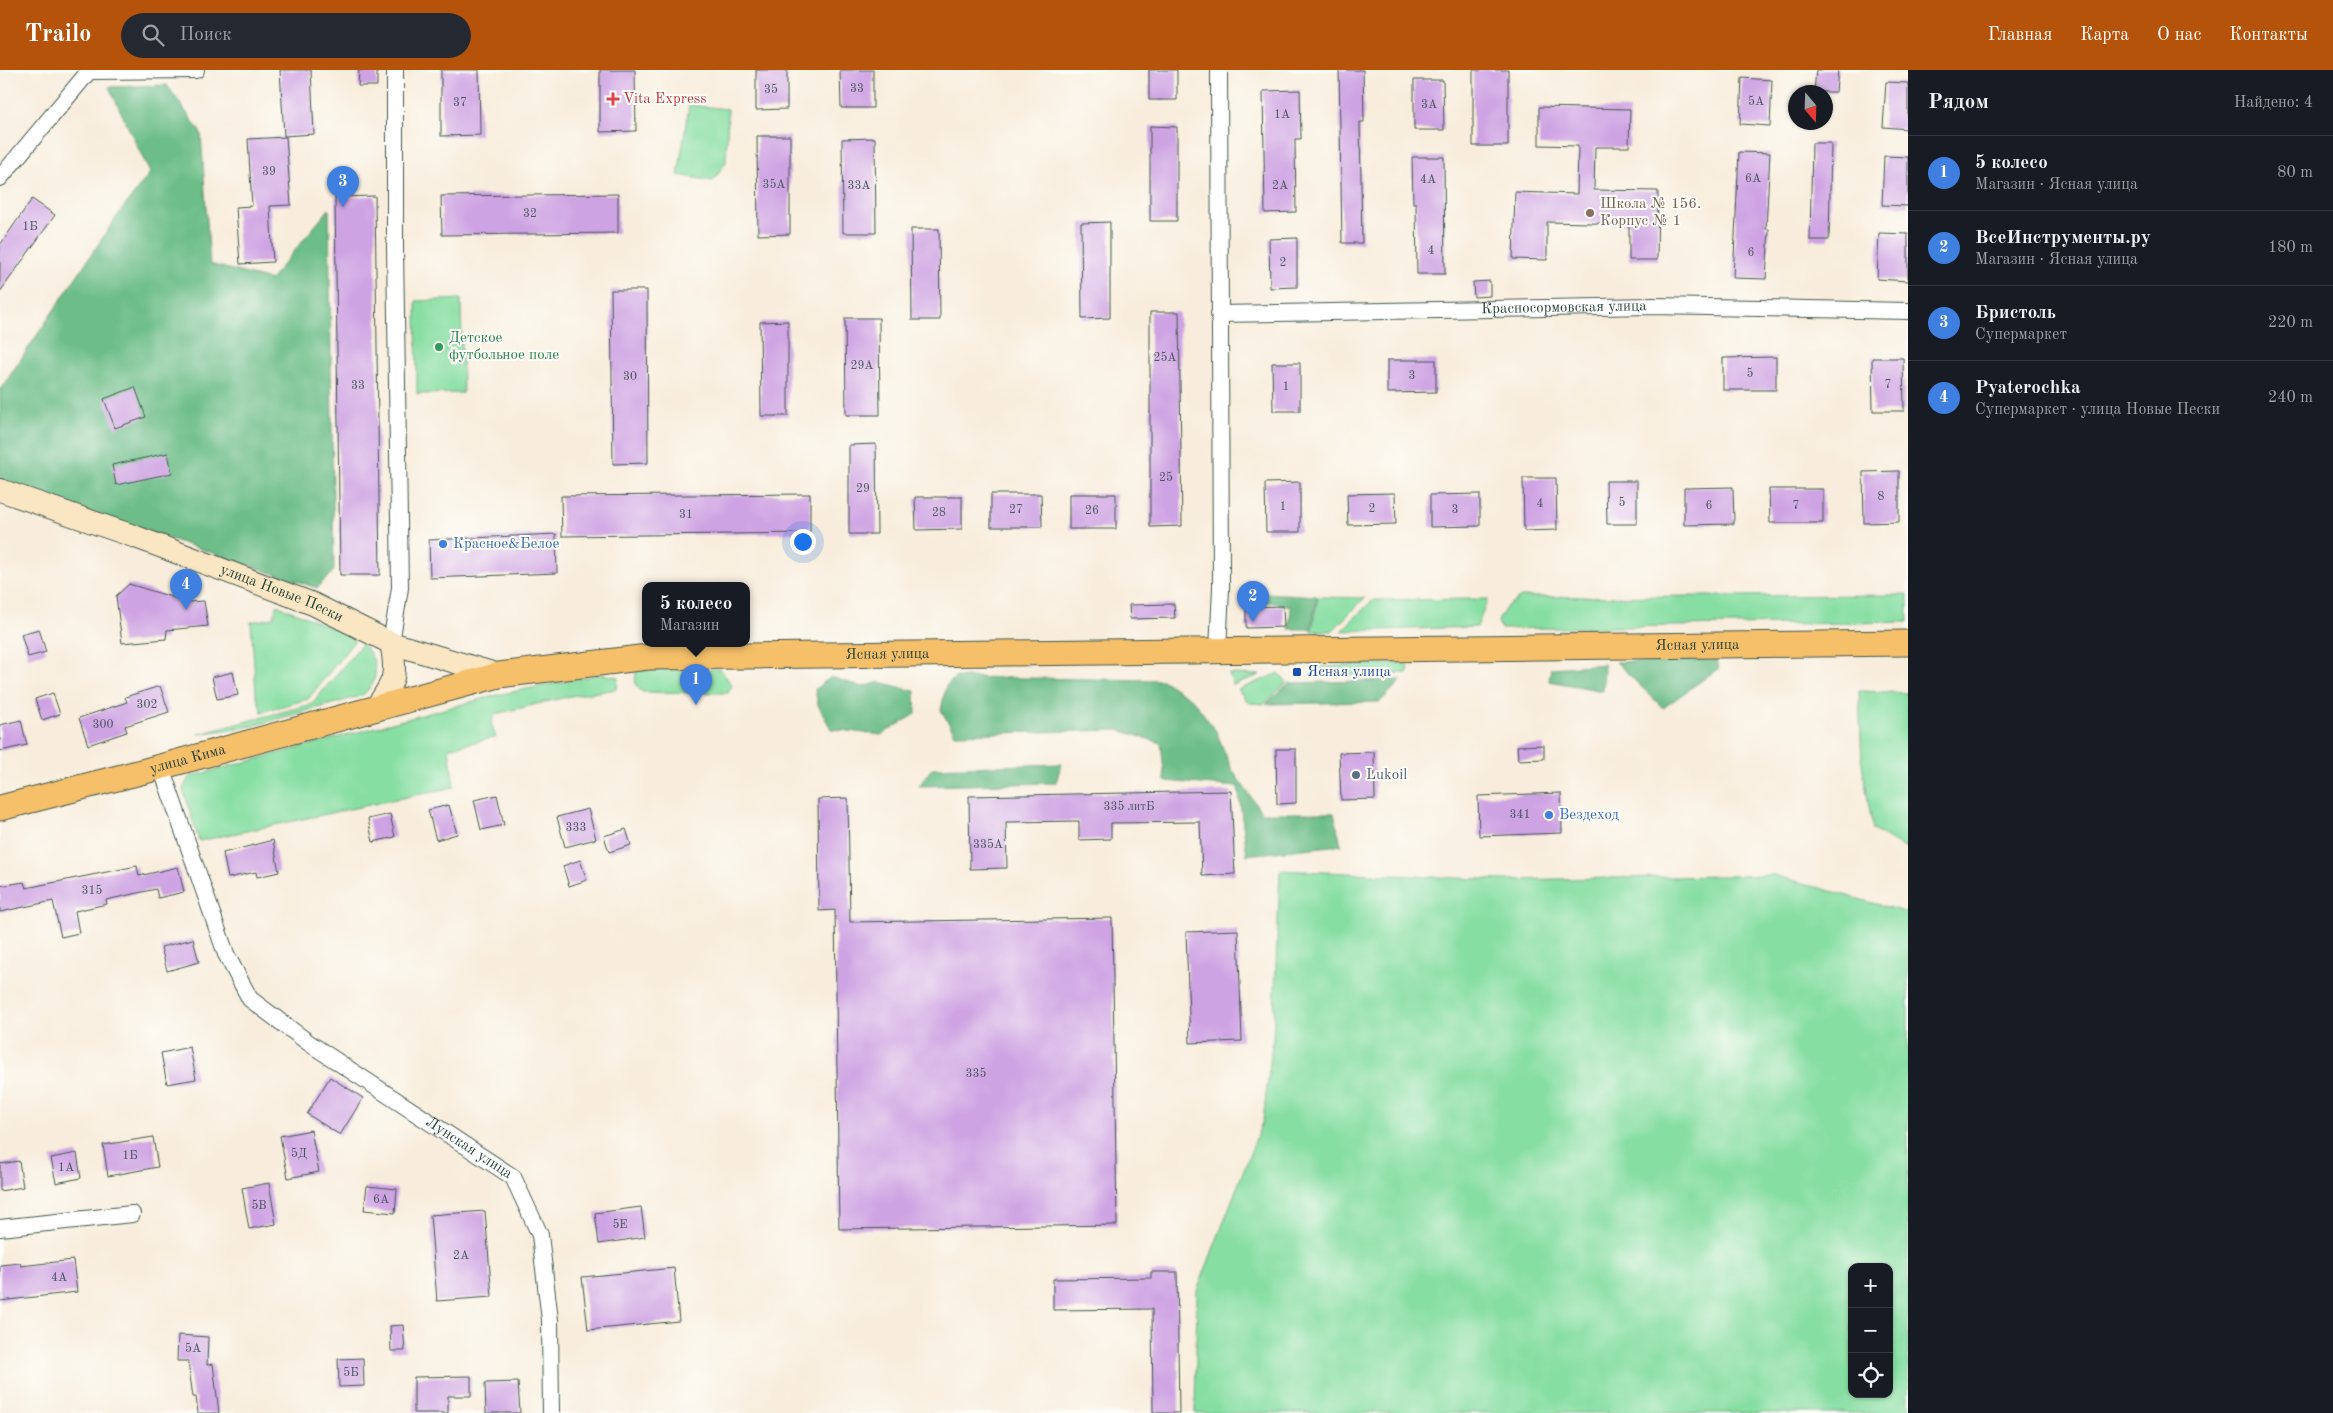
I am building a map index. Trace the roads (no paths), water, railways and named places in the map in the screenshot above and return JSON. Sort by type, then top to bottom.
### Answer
[{"type":"main road","name":"улица Новые Пески","points":[[0,490],[313,604],[391,643],[499,675]]},
{"type":"main road","points":[[375,709],[392,684],[395,672],[391,643]]},
{"type":"main road","name":"Ясная улица","points":[[375,709],[499,675],[648,657],[1908,643]]},
{"type":"main road","name":"улица Кима","points":[[0,808],[375,709]]},
{"type":"street","points":[[3,167],[89,71],[196,70]]},
{"type":"street","points":[[391,643],[400,588],[395,247],[396,70]]},
{"type":"street","points":[[1218,651],[1221,588],[1219,70]]},
{"type":"street","name":"Красносормовская улица","points":[[1219,314],[1653,306],[1908,311]]},
{"type":"street","name":"Лунская улица","points":[[161,767],[226,954],[250,999],[309,1043],[513,1177],[540,1235],[550,1320],[551,1413]]},
{"type":"street","points":[[0,1228],[132,1214]]},
{"type":"place","name":"Vita Express","points":[[613,99]]},
{"type":"place","name":"Бристоль","points":[[343,207]]},
{"type":"place","name":"Школа № 156. Корпус № 1","points":[[1590,213]]},
{"type":"place","name":"Детское футбольное поле","points":[[439,347]]},
{"type":"place","name":"Красное&Белое","points":[[443,544]]},
{"type":"place","name":"Pyaterochka","points":[[186,610]]},
{"type":"place","name":"ВсеИнструменты.ру","points":[[1253,622]]},
{"type":"place","name":"Ясная улица","points":[[1297,672]]},
{"type":"place","name":"5 колесо","points":[[696,705]]},
{"type":"place","name":"Lukoil","points":[[1356,775]]},
{"type":"place","name":"Вездеход","points":[[1549,815]]}]
